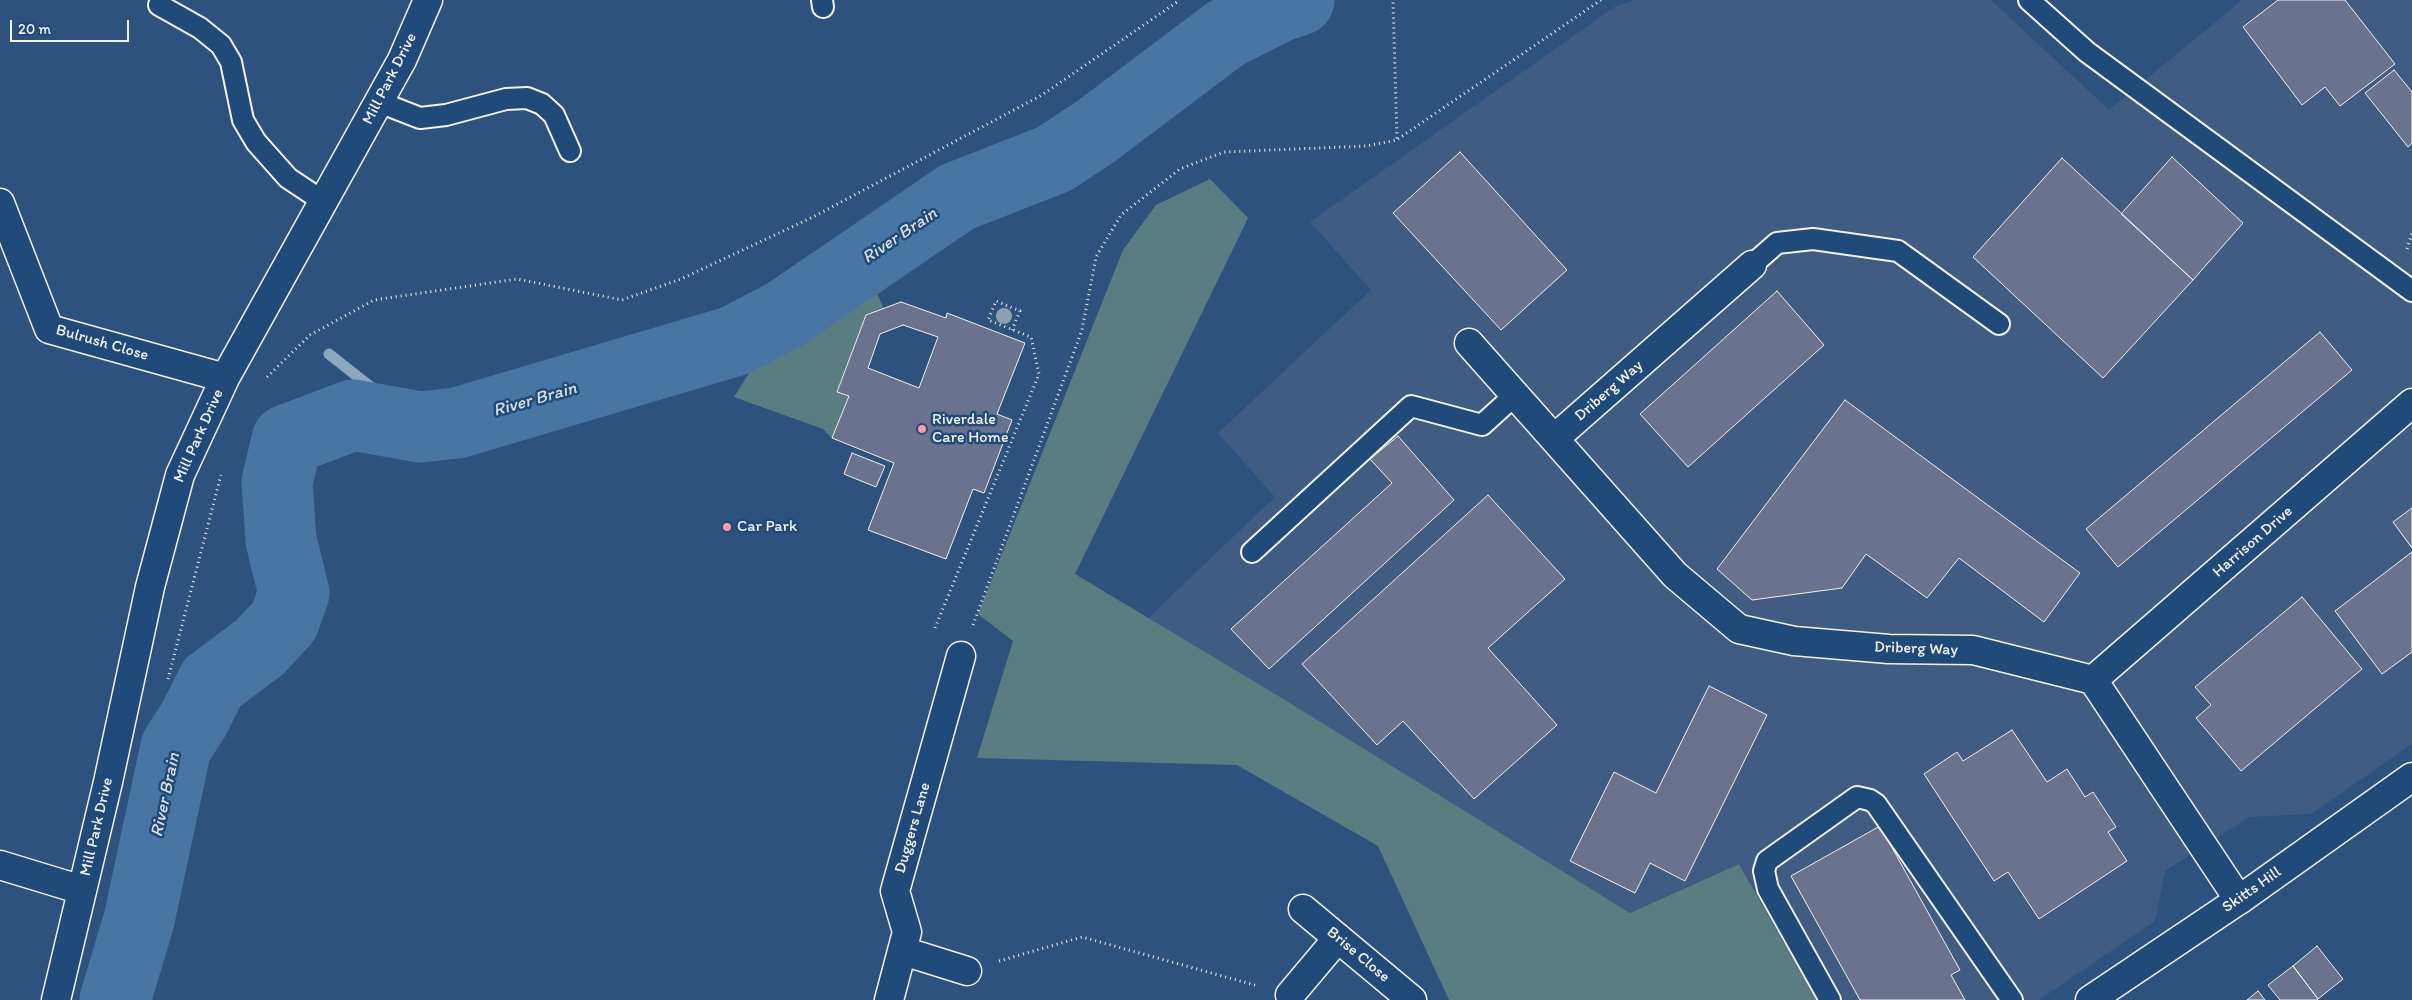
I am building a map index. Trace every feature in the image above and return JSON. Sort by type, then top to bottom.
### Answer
[{"type":"street","name":"Mill Park Drive","points":[[56,1000],[150,586],[180,475],[225,378],[402,60],[428,0]]},
{"type":"street","name":"Bulrush Close","points":[[0,203],[49,329],[225,378]]},
{"type":"street","name":"Driberg Way","points":[[1555,438],[1752,265]]},
{"type":"street","name":"Driberg Way","points":[[1468,343],[1555,438],[1675,575],[1739,629],[1794,641],[1889,649],[1973,650],[2093,680]]},
{"type":"street","name":"Harrison Drive","points":[[2093,680],[2412,403]]},
{"type":"street","name":"Duggers Lane","points":[[889,1000],[907,932],[895,891],[961,656]]},
{"type":"street","points":[[2093,680],[2239,900]]},
{"type":"street","name":"Skitts Hill","points":[[2090,1000],[2239,900],[2412,777]]},
{"type":"street","points":[[0,865],[82,890]]},
{"type":"street","name":"Brise Close","points":[[1303,909],[1412,1000]]},
{"type":"street","points":[[1290,995],[1338,938]]},
{"type":"street","points":[[903,951],[967,971]]},
{"type":"lane","points":[[2030,0],[2087,52],[2412,292]]},
{"type":"lane","points":[[159,5],[200,28],[221,45],[230,62],[243,120],[256,142],[288,178],[324,202]]},
{"type":"lane","points":[[379,102],[420,118],[446,115],[506,99],[527,98],[542,104],[554,115],[570,151]]},
{"type":"lane","points":[[1752,265],[1778,242],[1813,239],[1898,251],[1999,324]]},
{"type":"lane","points":[[1252,552],[1411,406],[1482,425],[1515,395]]},
{"type":"lane","points":[[1830,1000],[1768,889],[1764,871],[1767,861],[1857,797],[1870,800],[1876,804],[2012,1000]]},
{"type":"path","points":[[262,383],[310,335],[374,300],[517,279],[622,300],[681,279],[813,218],[1042,95],[1180,0]]},
{"type":"path","points":[[1393,0],[1397,140]]},
{"type":"path","points":[[961,656],[1082,330],[1096,257],[1121,215],[1180,169],[1224,152],[1366,146],[1397,140],[1601,0]]},
{"type":"path","points":[[936,628],[1039,374],[1032,337],[1012,330],[988,320],[996,301],[1020,310],[1012,330]]},
{"type":"path","points":[[166,689],[223,466]]},
{"type":"path","points":[[989,480],[995,483]]},
{"type":"path","points":[[967,971],[1082,937],[1290,995]]},
{"type":"shaded area","points":[[1635,0],[1991,0],[2109,110],[2242,0],[2412,0],[2412,744],[2311,814],[2249,817],[2165,871],[2155,921],[2039,1000],[1816,1000],[1739,864],[1630,913],[1148,618],[1275,497],[1218,433],[1371,290],[1310,222],[1616,6]]},
{"type":"green space","points":[[1210,179],[1248,218],[1075,574],[1280,697],[1630,913],[1739,864],[1816,1000],[1449,1000],[1378,846],[1237,765],[977,758],[1013,641],[978,614],[1123,250],[1156,205]]},
{"type":"green space","points":[[873,284],[884,309],[866,316],[837,391],[849,396],[832,438],[823,429],[734,397],[758,359],[842,294]]},
{"type":"building","points":[[2278,0],[2345,0],[2395,64],[2340,106],[2325,87],[2302,105],[2243,27]]},
{"type":"building","points":[[2394,70],[2412,92],[2412,143],[2408,147],[2365,93]]},
{"type":"building","points":[[1460,152],[1567,270],[1501,330],[1393,213]]},
{"type":"building","points":[[2172,157],[2243,223],[2193,280],[2121,214]]},
{"type":"building","points":[[2062,158],[2193,280],[2103,378],[1973,257]]},
{"type":"building","points":[[1777,291],[1824,345],[1688,467],[1640,414]]},
{"type":"building","name":"Riverdale Care Home","points":[[901,302],[946,318],[947,313],[1025,343],[997,414],[1012,420],[984,493],[973,489],[946,559],[868,530],[894,463],[832,438],[849,396],[837,392],[866,315]],"holes":[[[903,325],[938,337],[919,388],[868,368],[880,334]]]},
{"type":"building","points":[[2320,332],[2352,370],[2118,567],[2086,529]]},
{"type":"building","points":[[1845,400],[2080,573],[2044,622],[1959,558],[1927,598],[1866,554],[1842,588],[1752,600],[1717,569]]},
{"type":"building","points":[[1398,436],[1454,500],[1269,669],[1231,629],[1392,483],[1370,459]]},
{"type":"building","points":[[852,453],[885,466],[876,487],[844,474]]},
{"type":"building","points":[[1488,495],[1565,579],[1488,648],[1557,725],[1474,799],[1403,721],[1377,745],[1302,664]]},
{"type":"building","points":[[2412,508],[2412,548],[2393,522]]},
{"type":"building","points":[[2412,552],[2412,652],[2382,674],[2335,611]]},
{"type":"building","points":[[2302,597],[2362,669],[2241,771],[2196,718],[2211,705],[2195,687]]},
{"type":"building","points":[[1709,686],[1767,715],[1685,881],[1650,863],[1635,893],[1570,861],[1614,772],[1656,793]]},
{"type":"building","points":[[2012,730],[2047,782],[2067,769],[2085,797],[2093,792],[2116,827],[2108,832],[2127,861],[2039,919],[2008,872],[1994,881],[1924,774],[1957,752],[1963,761]]},
{"type":"building","points":[[1880,826],[1960,970],[1951,975],[1965,1000],[1860,1000],[1791,876]]},
{"type":"building","points":[[2317,946],[2343,979],[2318,999],[2293,966]]},
{"type":"building","points":[[2293,966],[2317,1000],[2280,1000],[2268,985]]},
{"type":"building","points":[[2258,991],[2265,1000],[2247,1000]]},
{"type":"waterway","name":"River Brain","points":[[115,1000],[139,920],[176,747],[194,719],[212,683],[260,647],[284,621],[294,593],[281,540],[277,482],[287,440],[353,415],[420,427],[457,423],[734,341],[784,315],[957,197],[1054,159],[1095,132],[1225,34],[1278,7],[1299,0]]},
{"type":"waterway","points":[[329,354],[391,403],[457,423]]},
{"type":"place","name":"Riverdale Care Home","points":[[922,429]]},
{"type":"place","name":"Car Park","points":[[727,527]]}]
